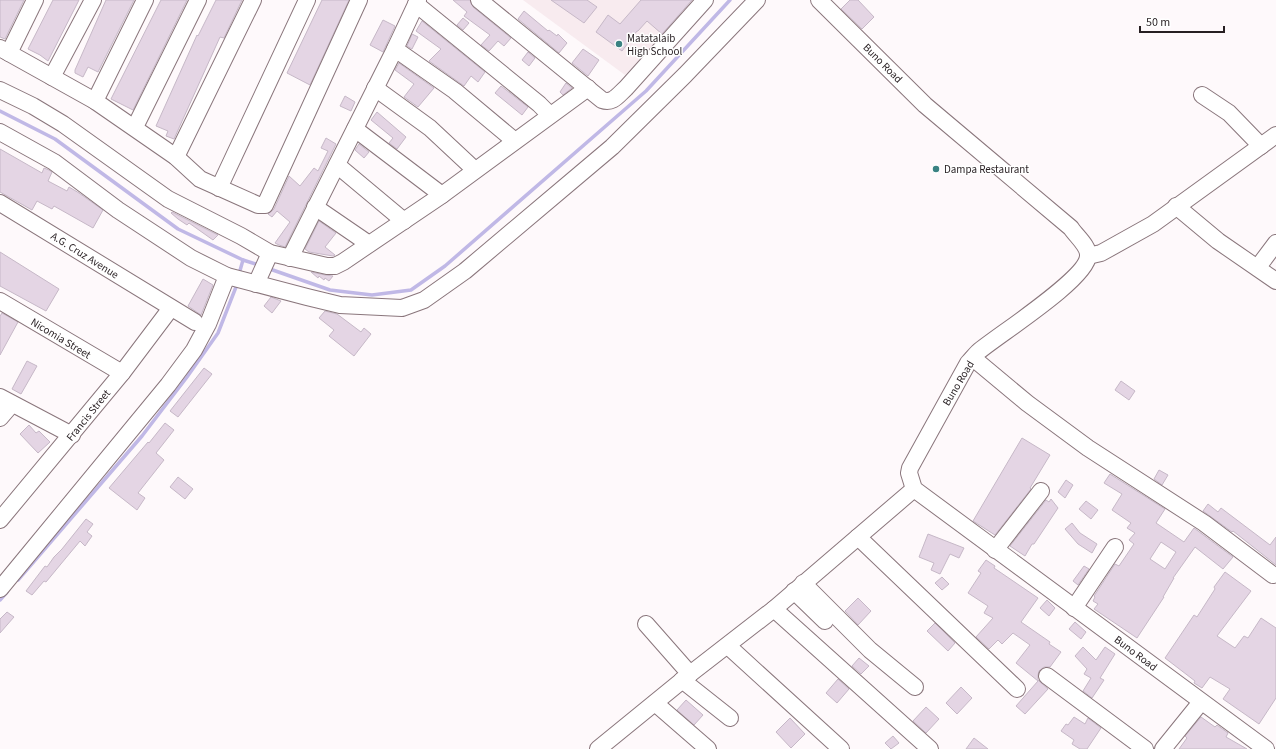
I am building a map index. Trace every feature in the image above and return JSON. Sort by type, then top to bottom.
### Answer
[{"type":"street","points":[[35,0],[4,51],[95,101],[135,127],[176,157],[200,179],[258,205],[265,205],[359,0]]},
{"type":"street","points":[[52,77],[93,0]]},
{"type":"street","points":[[95,101],[145,0]]},
{"type":"street","points":[[135,127],[198,0]]},
{"type":"street","points":[[176,157],[253,0]]},
{"type":"street","points":[[219,188],[307,0]]},
{"type":"street","points":[[479,0],[602,100],[607,102],[614,99],[646,67],[705,0]]},
{"type":"street","points":[[0,132],[54,162],[118,210],[191,258],[227,276],[258,280],[340,305],[402,308],[424,300],[466,272],[612,147],[758,0]]},
{"type":"street","name":"Buno Road","points":[[819,0],[925,105],[1070,228],[1086,247],[1088,256],[1085,264],[1078,274],[1034,311],[983,348],[968,363],[910,468],[909,473],[914,489],[1266,749]]},
{"type":"street","points":[[290,258],[417,2],[540,104],[550,115]]},
{"type":"street","points":[[395,49],[455,91],[515,141]]},
{"type":"street","points":[[375,88],[430,128],[475,170]]},
{"type":"street","points":[[0,90],[63,124],[168,199],[241,236],[269,255],[327,266],[335,266],[442,195],[588,88]]},
{"type":"street","points":[[1202,95],[1229,113],[1261,146]]},
{"type":"street","points":[[355,129],[442,195]]},
{"type":"street","points":[[1088,256],[1101,253],[1153,224],[1276,135]]},
{"type":"street","points":[[337,165],[404,221]]},
{"type":"street","name":"A.G. Cruz Avenue","points":[[0,203],[195,322]]},
{"type":"street","points":[[1176,206],[1218,241],[1276,281]]},
{"type":"street","points":[[316,207],[369,244]]},
{"type":"street","points":[[1258,268],[1276,243]]},
{"type":"street","points":[[258,280],[269,255]]},
{"type":"street","points":[[0,589],[168,385],[194,350],[208,324],[227,276]]},
{"type":"street","name":"Nicomia Street","points":[[0,301],[122,374]]},
{"type":"street","name":"Francis Street","points":[[0,520],[122,374],[171,308]]},
{"type":"street","points":[[973,358],[1027,403],[1088,448],[1204,524],[1273,575]]},
{"type":"street","points":[[0,418],[6,401],[72,435]]},
{"type":"street","points":[[598,749],[686,677],[774,609],[914,489]]},
{"type":"street","points":[[995,550],[1041,491]]},
{"type":"street","points":[[858,537],[1017,689]]},
{"type":"street","points":[[1074,608],[1115,547]]},
{"type":"street","points":[[799,587],[825,621]]},
{"type":"street","points":[[799,587],[870,650],[915,687]]},
{"type":"street","points":[[774,609],[930,749]]},
{"type":"street","points":[[646,624],[686,677],[730,718]]},
{"type":"street","points":[[728,646],[841,749]]},
{"type":"street","points":[[1047,676],[1145,749]]},
{"type":"street","points":[[1164,749],[1201,702]]},
{"type":"street","points":[[655,703],[708,749]]},
{"type":"shaded area","name":"Matatalaib High School","points":[[523,0],[701,0],[625,75]]},
{"type":"building","points":[[0,0],[24,0],[5,39],[0,37]]},
{"type":"building","points":[[53,0],[79,0],[48,61],[28,49]]},
{"type":"building","points":[[106,0],[134,0],[98,72],[88,67],[83,77],[75,73],[75,70]]},
{"type":"building","points":[[161,0],[187,0],[133,110],[111,99]]},
{"type":"building","points":[[216,0],[242,0],[224,38],[220,37],[174,139],[166,136],[168,131],[156,126],[197,35],[198,36]]},
{"type":"building","points":[[322,0],[349,0],[310,85],[287,73]]},
{"type":"building","points":[[453,0],[470,0],[473,7],[511,38],[504,46],[498,41],[489,51],[481,45],[490,35],[464,16],[467,12]]},
{"type":"building","points":[[551,0],[587,0],[597,7],[584,23]]},
{"type":"building","points":[[641,0],[692,0],[662,34],[647,21],[637,31],[622,51],[596,32],[608,15],[620,24]]},
{"type":"building","points":[[850,0],[858,0],[874,17],[862,29],[841,9]]},
{"type":"building","points":[[524,11],[548,31],[549,30],[557,36],[558,34],[567,43],[559,53],[518,19]]},
{"type":"building","points":[[463,18],[469,23],[463,30],[457,25]]},
{"type":"building","points":[[383,20],[395,26],[383,52],[370,45]]},
{"type":"building","points":[[422,21],[485,72],[478,82],[471,76],[464,86],[429,61],[441,49],[416,31]]},
{"type":"building","points":[[412,34],[418,37],[412,49],[407,46]]},
{"type":"building","points":[[583,49],[599,60],[588,76],[572,63]]},
{"type":"building","points":[[528,52],[535,58],[529,66],[522,60]]},
{"type":"building","points":[[399,63],[434,88],[418,107],[404,97],[414,84],[395,70]]},
{"type":"building","points":[[566,83],[572,88],[563,95],[560,92]]},
{"type":"building","points":[[501,86],[528,107],[522,115],[495,93]]},
{"type":"building","points":[[345,96],[355,102],[351,111],[340,106]]},
{"type":"building","points":[[377,112],[406,137],[397,149],[389,143],[393,138],[371,120]]},
{"type":"building","points":[[326,138],[336,144],[285,247],[279,245],[275,243],[290,222],[277,211],[272,217],[268,214],[274,209],[289,176],[300,186],[314,168],[318,171],[328,151],[321,148]]},
{"type":"building","points":[[359,144],[369,152],[364,158],[355,150]]},
{"type":"building","points":[[0,149],[42,173],[44,168],[49,170],[52,172],[48,181],[67,191],[69,187],[103,210],[93,228],[54,206],[52,209],[37,201],[32,210],[0,192]]},
{"type":"building","points":[[172,212],[218,235],[213,240],[189,223],[187,225],[178,219],[171,213]]},
{"type":"building","points":[[319,221],[336,233],[325,247],[335,255],[333,256],[309,252],[305,249]]},
{"type":"building","points":[[0,252],[59,289],[46,311],[0,286]]},
{"type":"building","points":[[311,272],[333,276],[329,281],[325,278],[324,280],[319,276],[318,278]]},
{"type":"building","points":[[203,279],[213,285],[201,315],[188,306]]},
{"type":"building","points":[[271,297],[281,301],[272,313],[264,306]]},
{"type":"building","points":[[325,311],[337,314],[361,332],[364,328],[371,334],[354,356],[329,336],[334,330],[319,318]]},
{"type":"building","points":[[2,313],[18,322],[0,355],[0,316]]},
{"type":"building","points":[[27,361],[37,366],[21,394],[12,389]]},
{"type":"building","points":[[204,368],[212,374],[178,417],[170,411]]},
{"type":"building","points":[[1121,381],[1135,391],[1129,400],[1115,390]]},
{"type":"building","points":[[165,423],[174,430],[156,453],[164,460],[138,493],[145,498],[137,510],[109,488]]},
{"type":"building","points":[[29,425],[36,433],[39,431],[50,442],[38,453],[20,434]]},
{"type":"building","points":[[1022,438],[1050,455],[1030,488],[1031,489],[995,535],[973,521]]},
{"type":"building","points":[[1159,470],[1168,475],[1162,485],[1154,479]]},
{"type":"building","points":[[1110,474],[1165,509],[1156,523],[1184,542],[1194,528],[1233,557],[1223,569],[1195,547],[1173,578],[1164,597],[1137,638],[1094,609],[1098,604],[1093,601],[1094,596],[1115,564],[1119,566],[1134,544],[1129,540],[1135,533],[1127,528],[1131,523],[1112,510],[1122,494],[1104,483]],"holes":[[[1161,542],[1176,552],[1165,569],[1150,559]]]},
{"type":"building","points":[[178,477],[193,489],[185,499],[170,487]]},
{"type":"building","points":[[1066,480],[1073,485],[1065,498],[1058,492]]},
{"type":"building","points":[[1051,499],[1058,508],[1025,556],[1010,546],[1046,500],[1049,502]]},
{"type":"building","points":[[1086,501],[1098,510],[1091,519],[1079,509]]},
{"type":"building","points":[[1208,504],[1218,512],[1221,508],[1270,545],[1276,537],[1276,565],[1233,531],[1232,532],[1203,511]]},
{"type":"building","points":[[86,519],[93,524],[87,532],[92,536],[85,546],[80,541],[46,582],[44,581],[32,595],[26,591],[45,566],[47,567]]},
{"type":"building","points":[[1072,523],[1080,533],[1097,544],[1092,553],[1078,544],[1065,529]]},
{"type":"building","points":[[928,534],[964,548],[959,558],[950,554],[940,574],[931,570],[934,563],[919,557]]},
{"type":"building","points":[[986,560],[995,566],[994,568],[1038,598],[1021,622],[1050,642],[1049,644],[1061,652],[1050,667],[1044,667],[1039,671],[1038,680],[1048,689],[1025,714],[1016,706],[1038,681],[1016,663],[1030,645],[1013,633],[1002,644],[998,640],[989,649],[976,637],[993,618],[984,613],[988,606],[968,593],[981,573],[978,571]]},
{"type":"building","points":[[1084,566],[1089,569],[1078,585],[1073,581]]},
{"type":"building","points":[[1225,572],[1251,591],[1217,636],[1235,648],[1244,636],[1248,638],[1261,618],[1276,628],[1276,698],[1259,724],[1223,699],[1230,689],[1210,677],[1202,688],[1165,658],[1194,615],[1197,617],[1215,589],[1214,587]]},
{"type":"building","points":[[942,577],[949,584],[942,590],[935,583]]},
{"type":"building","points":[[858,598],[871,611],[858,625],[845,611]]},
{"type":"building","points":[[1047,600],[1055,608],[1049,616],[1040,608]]},
{"type":"building","points":[[7,612],[14,617],[0,633],[0,619]]},
{"type":"building","points":[[1075,622],[1086,632],[1081,639],[1069,629]]},
{"type":"building","points":[[935,623],[955,643],[948,651],[927,631]]},
{"type":"building","points":[[1083,647],[1096,660],[1105,647],[1115,654],[1100,678],[1104,680],[1092,698],[1083,691],[1091,678],[1084,674],[1087,669],[1075,656]]},
{"type":"building","points":[[859,658],[869,666],[861,674],[852,666]]},
{"type":"building","points":[[838,679],[849,689],[837,703],[826,693]]},
{"type":"building","points":[[961,687],[972,698],[957,714],[946,703]]},
{"type":"building","points":[[686,700],[703,715],[694,725],[677,710]]},
{"type":"building","points":[[926,707],[939,719],[926,733],[913,721]]},
{"type":"building","points":[[1074,717],[1085,724],[1088,718],[1101,728],[1087,749],[1080,749],[1072,744],[1074,740],[1061,731]]},
{"type":"building","points":[[1201,717],[1215,727],[1217,725],[1228,733],[1226,737],[1247,749],[1179,749],[1187,738],[1185,736]]},
{"type":"building","points":[[790,718],[805,734],[791,748],[776,732]]},
{"type":"building","points":[[893,736],[899,743],[891,749],[885,743]]},
{"type":"building","points":[[974,738],[988,749],[966,749]]},
{"type":"waterway","points":[[267,268],[330,290],[372,295],[411,290],[445,266],[646,91],[730,0]]},
{"type":"waterway","points":[[0,111],[55,139],[178,229],[243,260],[259,265]]},
{"type":"waterway","points":[[239,274],[243,260]]},
{"type":"waterway","points":[[18,580],[142,436],[187,377],[218,333],[236,287]]},
{"type":"waterway","points":[[0,600],[7,592]]},
{"type":"place","name":"Matatalaib High School","points":[[619,44]]},
{"type":"place","name":"Dampa Restaurant","points":[[936,169]]}]
